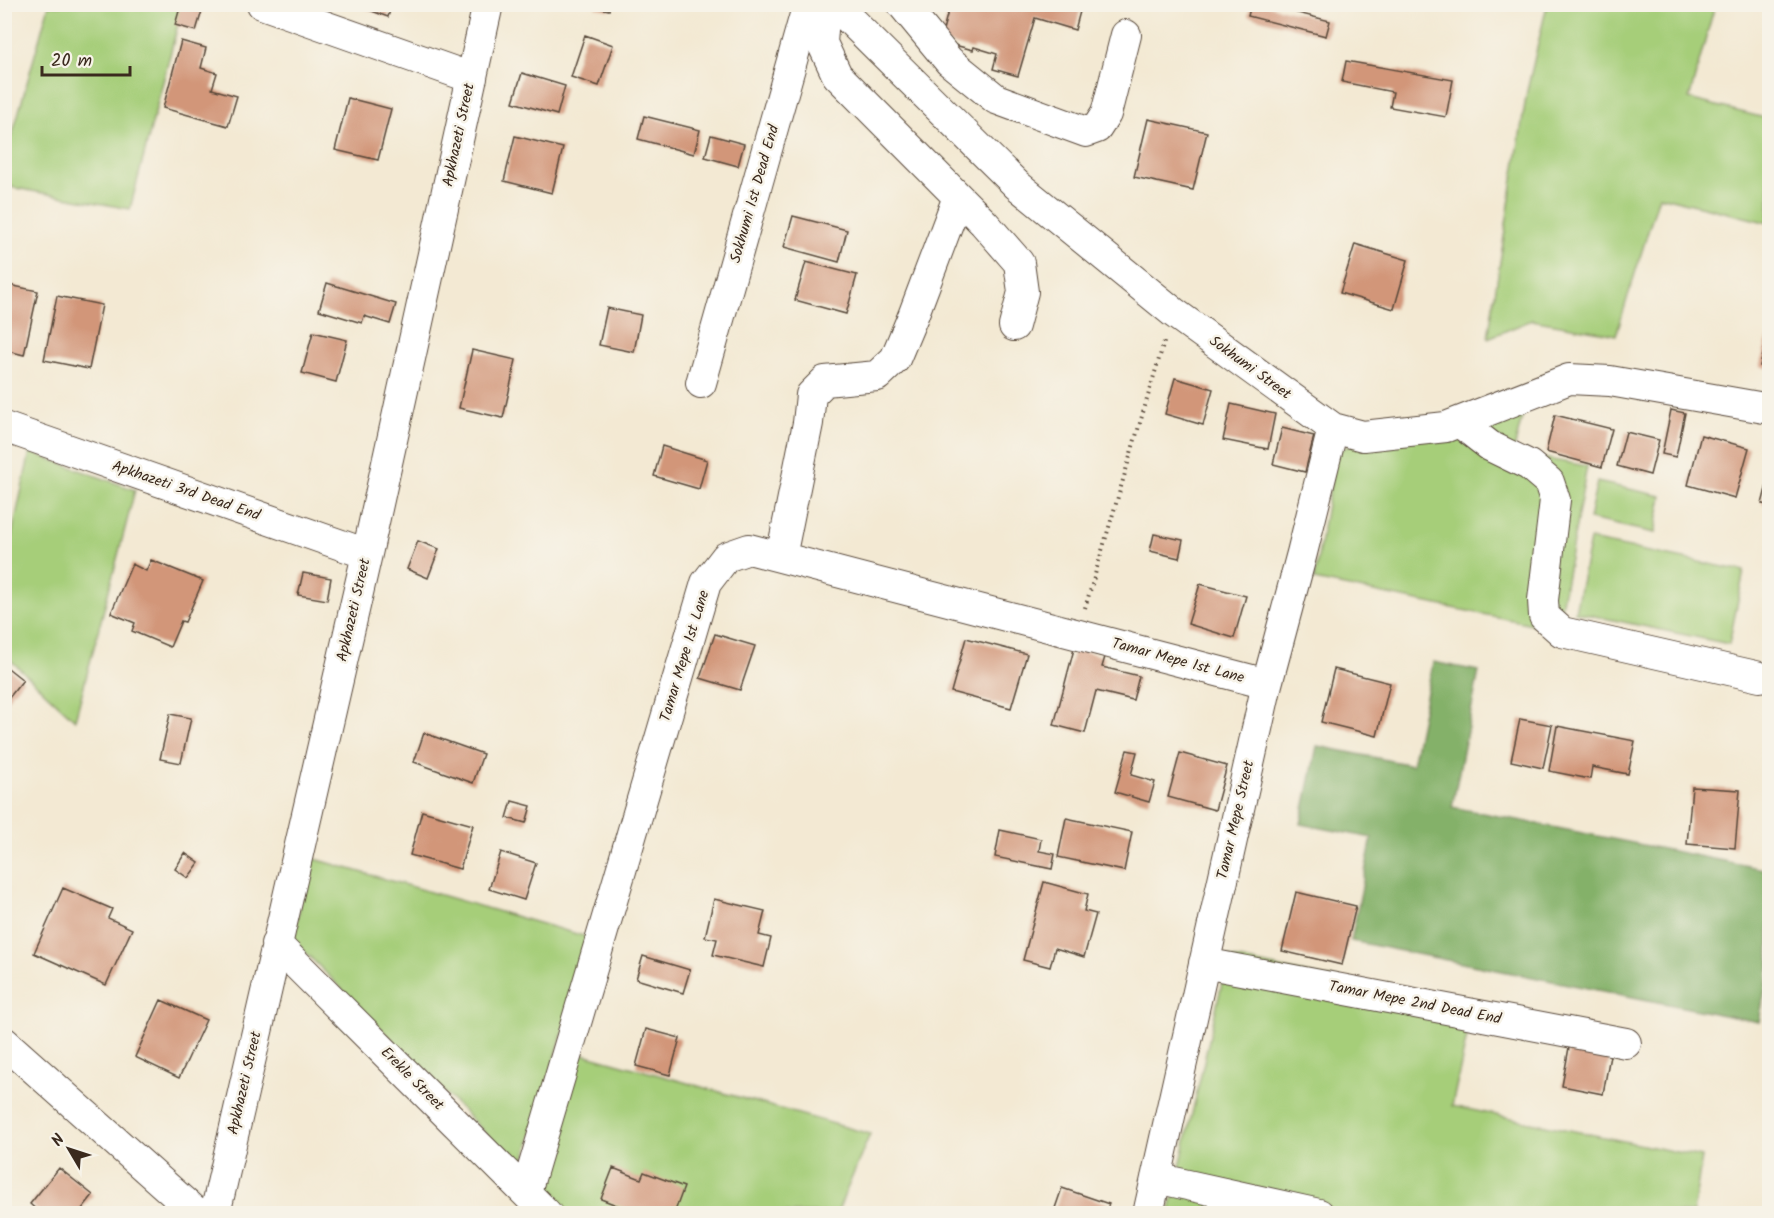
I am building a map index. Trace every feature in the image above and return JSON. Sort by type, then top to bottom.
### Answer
[{"type":"street","points":[[262,4],[471,78]]},
{"type":"street","name":"Apkhazeti Street","points":[[215,1214],[367,554],[488,4]]},
{"type":"street","name":"Sokhumi 1st Dead End","points":[[701,383],[808,4]]},
{"type":"street","points":[[825,4],[822,43],[837,75],[984,223],[1019,263],[1023,292],[1014,326]]},
{"type":"street","name":"Sokhumi Street","points":[[834,4],[1017,184],[1173,312],[1333,428],[1363,436],[1446,427],[1569,379],[1610,381],[1770,409]]},
{"type":"street","points":[[902,4],[949,61],[996,99],[1086,132],[1097,128],[1106,114],[1126,35]]},
{"type":"street","points":[[781,557],[811,395],[825,381],[877,376],[895,359],[914,316],[958,197]]},
{"type":"street","points":[[1459,422],[1490,446],[1529,465],[1549,482],[1556,500],[1543,608],[1544,616],[1562,632],[1760,677]]},
{"type":"street","name":"Apkhazeti 3rd Dead End","points":[[4,427],[367,554]]},
{"type":"street","name":"Tamar Mepe Street","points":[[1148,1214],[1267,684],[1333,428]]},
{"type":"street","name":"Tamar Mepe 1st Lane","points":[[526,1192],[706,583],[726,557],[749,549],[1267,684]]},
{"type":"street","name":"Erekle Street","points":[[276,944],[547,1214]]},
{"type":"street","name":"Tamar Mepe 2nd Dead End","points":[[1204,963],[1626,1043]]},
{"type":"street","points":[[4,1042],[197,1214]]},
{"type":"street","points":[[1156,1178],[1319,1214]]},
{"type":"path","points":[[1077,635],[1173,312]]},
{"type":"green space","points":[[49,5],[183,5],[130,209],[5,186],[4,135],[12,136]]},
{"type":"green space","points":[[1547,5],[1715,5],[1689,99],[1769,119],[1769,223],[1659,196],[1616,335],[1532,320],[1488,338],[1527,91]]},
{"type":"green space","points":[[1524,410],[1513,453],[1587,466],[1557,629],[1314,580],[1336,452],[1358,441]]},
{"type":"green space","points":[[30,452],[135,490],[75,720],[5,655],[5,566]]},
{"type":"green space","points":[[1597,482],[1662,496],[1655,533],[1589,519]]},
{"type":"green space","points":[[1590,540],[1744,571],[1729,644],[1575,612]]},
{"type":"green space","points":[[1433,662],[1479,671],[1452,807],[1769,870],[1769,967],[1759,1022],[1351,941],[1372,838],[1301,824],[1317,746],[1412,765]]},
{"type":"green space","points":[[308,857],[591,938],[525,1158],[513,1161],[294,941]]},
{"type":"green space","points":[[1228,957],[1473,1008],[1452,1106],[1702,1157],[1693,1213],[1169,1214]]},
{"type":"green space","points":[[580,1053],[870,1134],[837,1213],[558,1213],[538,1193]]},
{"type":"building","points":[[181,4],[204,4],[196,31],[175,25]]},
{"type":"building","points":[[353,4],[392,4],[388,17]]},
{"type":"building","points":[[596,4],[610,4],[609,10],[595,7]]},
{"type":"building","points":[[950,4],[1082,4],[1075,30],[1035,18],[1018,76],[993,69],[997,54],[940,41]]},
{"type":"building","points":[[1251,4],[1262,4],[1330,21],[1326,36],[1248,16]]},
{"type":"building","points":[[585,35],[613,45],[599,86],[571,77]]},
{"type":"building","points":[[181,41],[206,48],[201,68],[217,73],[212,89],[237,96],[228,126],[163,108]]},
{"type":"building","points":[[1346,61],[1453,80],[1446,117],[1390,107],[1393,92],[1342,82]]},
{"type":"building","points":[[522,73],[565,86],[557,115],[513,102]]},
{"type":"building","points":[[348,98],[391,109],[378,160],[335,150]]},
{"type":"building","points":[[644,116],[700,130],[694,154],[638,139]]},
{"type":"building","points":[[1148,119],[1207,132],[1193,190],[1134,177]]},
{"type":"building","points":[[711,135],[744,144],[738,166],[705,157]]},
{"type":"building","points":[[515,136],[563,148],[552,193],[504,181]]},
{"type":"building","points":[[793,216],[847,230],[839,262],[784,247]]},
{"type":"building","points":[[1355,244],[1408,260],[1394,309],[1340,293]]},
{"type":"building","points":[[806,262],[857,275],[846,314],[795,300]]},
{"type":"building","points":[[327,283],[396,304],[390,324],[364,316],[362,323],[319,310]]},
{"type":"building","points":[[4,284],[38,291],[24,355],[4,350]]},
{"type":"building","points":[[57,296],[102,305],[89,369],[44,360]]},
{"type":"building","points":[[607,308],[641,315],[634,352],[599,345]]},
{"type":"building","points":[[313,332],[347,340],[336,382],[302,373]]},
{"type":"building","points":[[1770,332],[1770,369],[1760,366]]},
{"type":"building","points":[[472,350],[516,360],[503,418],[459,408]]},
{"type":"building","points":[[1175,378],[1213,389],[1203,425],[1165,414]]},
{"type":"building","points":[[1231,404],[1275,414],[1268,449],[1223,440]]},
{"type":"building","points":[[1671,410],[1685,413],[1676,457],[1662,454]]},
{"type":"building","points":[[1555,415],[1612,429],[1602,467],[1546,452]]},
{"type":"building","points":[[1282,428],[1314,436],[1305,472],[1273,464]]},
{"type":"building","points":[[1626,432],[1659,440],[1650,475],[1617,466]]},
{"type":"building","points":[[1701,435],[1749,448],[1735,498],[1688,485]]},
{"type":"building","points":[[662,446],[707,460],[699,489],[654,476]]},
{"type":"building","points":[[1770,477],[1770,505],[1762,504]]},
{"type":"building","points":[[1154,534],[1183,540],[1179,558],[1150,551]]},
{"type":"building","points":[[418,541],[439,549],[428,578],[407,569]]},
{"type":"building","points":[[151,560],[203,581],[185,622],[181,621],[170,647],[132,631],[135,623],[111,613],[132,564],[146,571]]},
{"type":"building","points":[[303,573],[331,578],[327,600],[298,595]]},
{"type":"building","points":[[1200,584],[1246,596],[1234,638],[1188,624]]},
{"type":"building","points":[[715,634],[755,646],[740,690],[700,678]]},
{"type":"building","points":[[966,638],[1027,654],[1011,708],[951,692]]},
{"type":"building","points":[[1074,649],[1105,657],[1102,667],[1139,676],[1133,700],[1096,691],[1085,733],[1054,725]]},
{"type":"building","points":[[4,665],[23,680],[4,704]]},
{"type":"building","points":[[1334,669],[1390,683],[1377,736],[1321,722]]},
{"type":"building","points":[[170,714],[191,718],[181,763],[160,759]]},
{"type":"building","points":[[1520,719],[1552,725],[1543,768],[1511,761]]},
{"type":"building","points":[[1557,726],[1635,741],[1628,774],[1592,767],[1590,779],[1549,771]]},
{"type":"building","points":[[424,733],[483,754],[473,783],[414,762]]},
{"type":"building","points":[[1127,750],[1137,752],[1131,775],[1155,782],[1149,802],[1115,792]]},
{"type":"building","points":[[1180,753],[1227,766],[1215,810],[1168,797]]},
{"type":"building","points":[[1692,787],[1740,790],[1735,848],[1687,844]]},
{"type":"building","points":[[512,801],[531,806],[526,823],[507,818]]},
{"type":"building","points":[[422,811],[473,825],[460,869],[410,855]]},
{"type":"building","points":[[1066,818],[1132,832],[1124,871],[1058,857]]},
{"type":"building","points":[[1000,830],[1041,839],[1039,851],[1055,854],[1052,869],[995,857]]},
{"type":"building","points":[[501,852],[536,863],[524,900],[489,889]]},
{"type":"building","points":[[185,853],[199,863],[188,878],[175,869]]},
{"type":"building","points":[[1044,882],[1088,894],[1084,911],[1096,914],[1084,957],[1055,948],[1050,967],[1023,960]]},
{"type":"building","points":[[63,888],[112,909],[108,918],[132,929],[106,985],[34,953]]},
{"type":"building","points":[[1296,892],[1356,906],[1342,965],[1282,951]]},
{"type":"building","points":[[714,899],[765,911],[759,935],[771,938],[764,967],[713,955],[717,939],[705,937]]},
{"type":"building","points":[[643,956],[690,970],[683,993],[636,979]]},
{"type":"building","points":[[161,1000],[206,1020],[179,1078],[135,1057]]},
{"type":"building","points":[[646,1029],[680,1038],[670,1075],[636,1066]]},
{"type":"building","points":[[1570,1042],[1611,1050],[1603,1094],[1562,1086]]},
{"type":"building","points":[[59,1168],[93,1195],[78,1214],[41,1214],[30,1204]]},
{"type":"building","points":[[613,1168],[641,1179],[644,1172],[684,1187],[674,1214],[628,1214],[629,1210],[601,1199]]},
{"type":"building","points":[[1062,1188],[1109,1204],[1105,1214],[1053,1214]]}]
